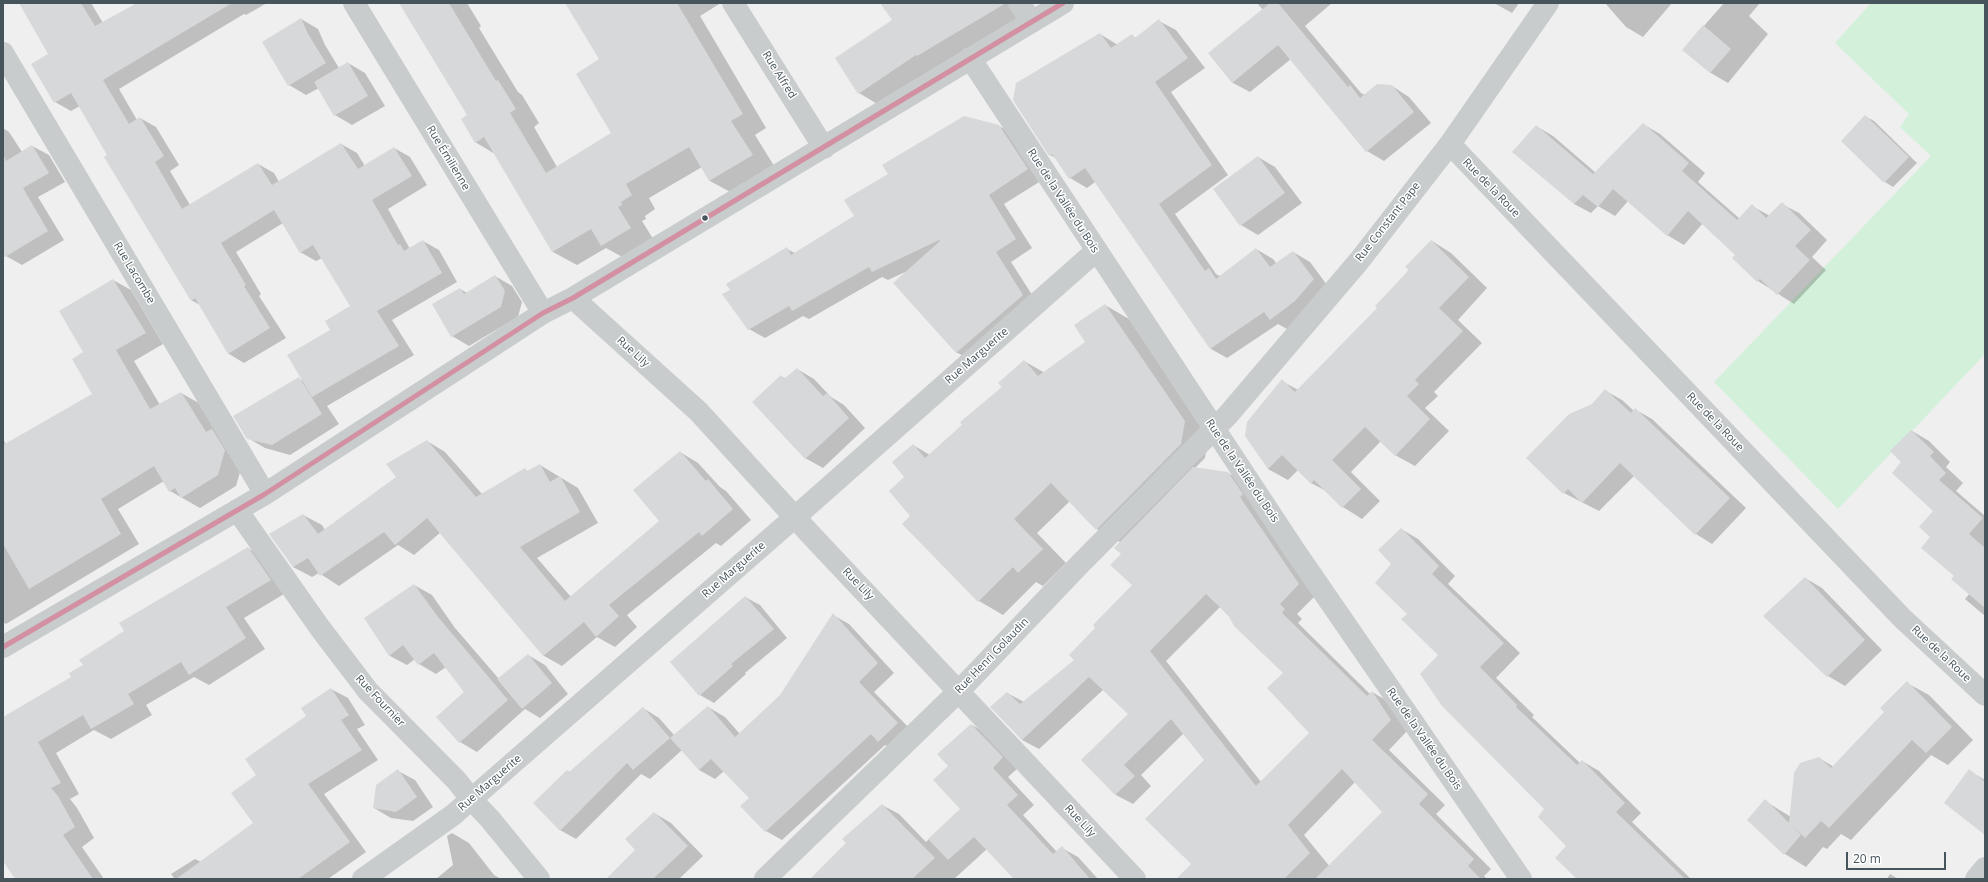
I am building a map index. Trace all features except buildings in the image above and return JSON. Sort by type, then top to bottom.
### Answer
[{"type":"street","name":"Rue Émilienne","points":[[354,3],[543,313]]},
{"type":"street","name":"Rue Alfred","points":[[733,3],[824,148]]},
{"type":"street","points":[[1019,3],[1032,22]]},
{"type":"street","points":[[3,646],[265,494],[543,313],[573,298],[1063,3]]},
{"type":"street","name":"Rue Constant Pape","points":[[1214,430],[1359,261],[1450,144],[1548,3]]},
{"type":"street","name":"Rue Lacombe","points":[[3,53],[265,494]]},
{"type":"street","name":"Rue de la Vallée du Bois","points":[[970,58],[1295,551],[1521,879]]},
{"type":"street","name":"Rue de la Roue","points":[[1450,144],[1902,618],[1985,695]]},
{"type":"street","name":"Rue Marguerite","points":[[363,879],[453,814],[795,517],[1096,251]]},
{"type":"street","name":"Rue Lily","points":[[573,298],[699,412],[795,517],[1135,879]]},
{"type":"street","name":"Rue Henri Golaudin","points":[[765,879],[959,691],[1080,564],[1214,430]]},
{"type":"street","name":"Rue Fournier","points":[[237,510],[320,628],[368,691],[457,781],[470,799],[490,819],[539,879]]},
{"type":"street","points":[[1976,879],[1985,868]]},
{"type":"green space","points":[[1871,3],[1982,3],[1985,6],[1985,354],[1838,509],[1714,382],[1931,156],[1900,127],[1909,114],[1835,43]]},
{"type":"transit line","points":[[3,647],[265,494],[543,313],[573,298],[1063,3]]}]
